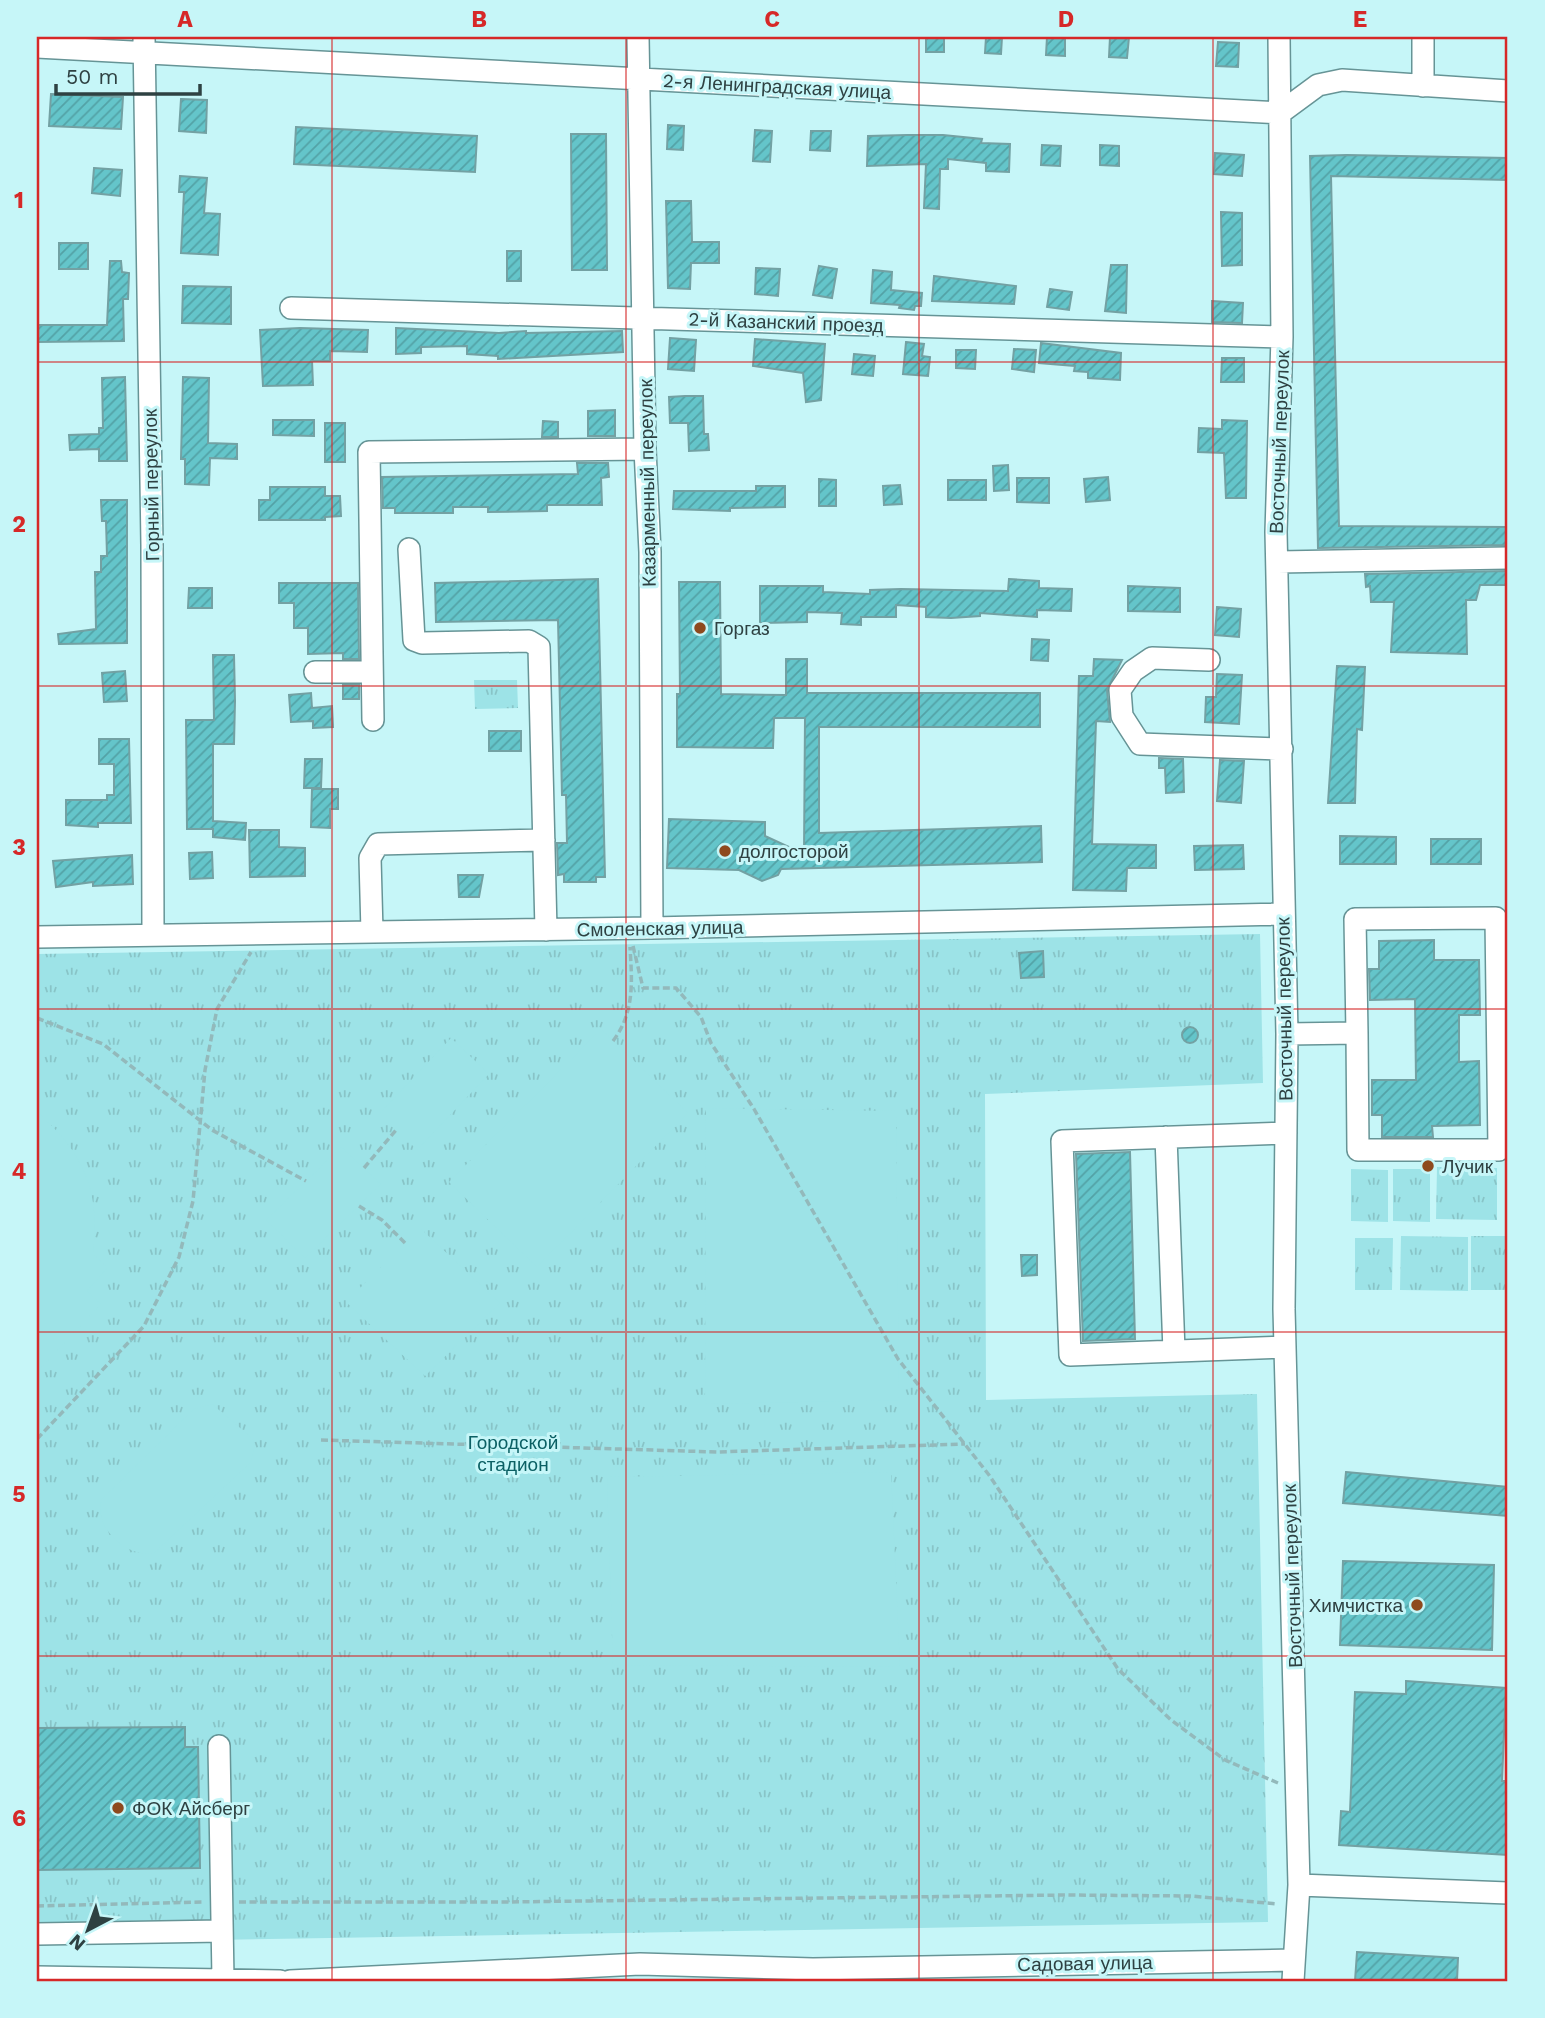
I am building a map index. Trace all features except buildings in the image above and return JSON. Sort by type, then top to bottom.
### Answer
[{"type":"street","name":"Казарменный переулок","points":[[638,37],[645,449],[650,552],[652,929]]},
{"type":"street","name":"Восточный переулок","points":[[1279,37],[1282,337],[1278,562],[1287,1034],[1285,1347],[1299,1885],[1293,1971]]},
{"type":"street","points":[[1423,37],[1423,86]]},
{"type":"street","name":"2-я Ленинградская улица","points":[[37,47],[144,44],[640,78],[1280,113]]},
{"type":"street","name":"Горный переулок","points":[[144,44],[152,559],[153,934]]},
{"type":"street","points":[[1280,113],[1318,85],[1342,80],[1508,91]]},
{"type":"street","name":"2-й Казанский проезд","points":[[290,307],[1282,337]]},
{"type":"street","points":[[373,720],[369,452],[645,449]]},
{"type":"street","points":[[409,549],[411,632],[414,640],[422,643],[529,641],[539,647],[547,930]]},
{"type":"street","points":[[1278,562],[1508,558]]},
{"type":"street","points":[[1209,660],[1152,658],[1133,671],[1120,690],[1122,716],[1140,744],[1282,749]]},
{"type":"street","points":[[316,673],[372,672]]},
{"type":"street","points":[[372,932],[370,858],[378,845],[544,840]]},
{"type":"street","name":"Смоленская улица","points":[[37,937],[652,929],[1283,914]]},
{"type":"street","points":[[1496,918],[1499,1150],[1357,1150],[1357,1033],[1355,919],[1496,918]]},
{"type":"street","points":[[1287,1034],[1357,1033]]},
{"type":"street","points":[[1285,1347],[1070,1355],[1062,1141],[1286,1133]]},
{"type":"street","points":[[1166,1138],[1174,1351]]},
{"type":"street","points":[[219,1746],[223,1979]]},
{"type":"street","points":[[1299,1885],[1508,1893]]},
{"type":"street","points":[[37,1934],[222,1931]]},
{"type":"street","name":"Садовая улица","points":[[290,1981],[551,1974],[640,1964],[813,1975],[1293,1971]]},
{"type":"street","points":[[37,1977],[280,1981]]},
{"type":"path","points":[[612,1041],[625,1025],[633,990],[629,929]]},
{"type":"path","points":[[629,929],[643,988],[676,988],[701,1017],[711,1043],[754,1109],[898,1359],[965,1444],[1057,1574],[1118,1669],[1171,1720],[1226,1760],[1298,1792]]},
{"type":"path","points":[[37,1439],[144,1326],[182,1246],[193,1201],[205,1070],[217,1009],[264,933]]},
{"type":"path","points":[[37,1018],[103,1044],[212,1130],[306,1181]]},
{"type":"path","points":[[364,1168],[396,1130]]},
{"type":"path","points":[[359,1206],[382,1220],[405,1243]]},
{"type":"path","points":[[321,1440],[716,1452],[965,1444]]},
{"type":"path","points":[[37,1906],[1066,1895],[1192,1896],[1268,1902],[1296,1908]]},
{"type":"green space","points":[[474,680],[517,680],[518,708],[475,709]]},
{"type":"green space","name":"Городской стадион","points":[[1260,934],[1263,1083],[985,1094],[986,1400],[1257,1394],[1268,1922],[37,1943],[37,954]]},
{"type":"green space","points":[[601,1029],[688,1113],[537,1267],[449,1182]]},
{"type":"green space","points":[[451,1038],[489,1074],[417,1150],[380,1113]]},
{"type":"green space","points":[[706,1108],[896,1111],[899,1400],[705,1404]]},
{"type":"green space","points":[[37,1112],[66,1142],[85,1174],[94,1210],[93,1253],[107,1268],[87,1291],[101,1304],[37,1372]]},
{"type":"green space","points":[[341,1147],[381,1184],[305,1258],[266,1220]]},
{"type":"green space","points":[[1437,1167],[1497,1168],[1497,1220],[1436,1219]]},
{"type":"green space","points":[[1351,1169],[1388,1170],[1388,1222],[1351,1221]]},
{"type":"green space","points":[[1393,1169],[1430,1169],[1430,1222],[1393,1221]]},
{"type":"green space","points":[[420,1228],[500,1303],[425,1376],[346,1302]]},
{"type":"green space","points":[[1401,1236],[1468,1237],[1468,1291],[1400,1290]]},
{"type":"green space","points":[[1471,1236],[1508,1236],[1508,1290],[1471,1290]]},
{"type":"green space","points":[[1355,1238],[1393,1238],[1392,1290],[1355,1290]]},
{"type":"green space","points":[[212,1404],[252,1438],[255,1446],[251,1462],[154,1553],[144,1554],[123,1546],[107,1530],[102,1520],[102,1499],[194,1409]]},
{"type":"green space","points":[[891,1472],[900,1667],[613,1665],[607,1477]]},
{"type":"place","name":"Горгаз","points":[[700,628]]},
{"type":"place","name":"долгосторой","points":[[725,851]]},
{"type":"place","name":"Лучик","points":[[1428,1166]]},
{"type":"place","name":"Химчистка","points":[[1417,1605]]},
{"type":"place","name":"ФОК Айсберг","points":[[118,1808]]}]
